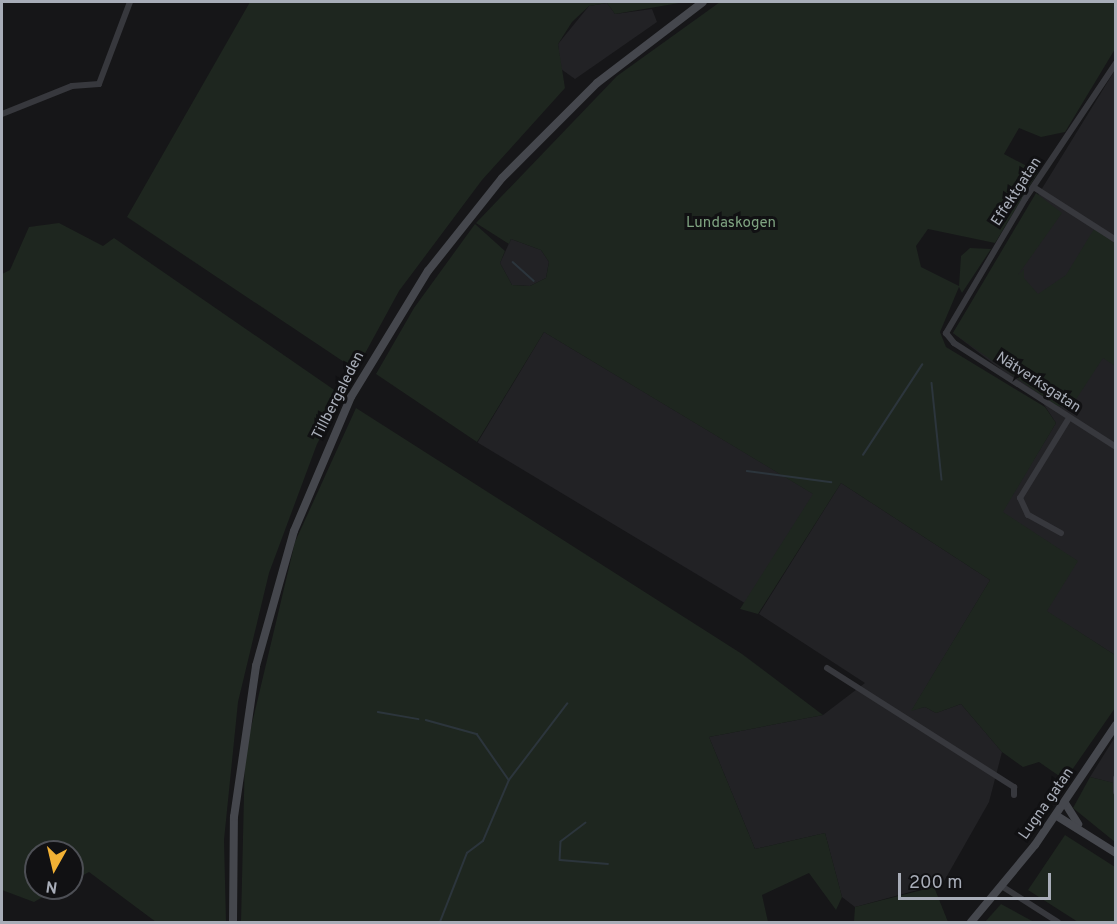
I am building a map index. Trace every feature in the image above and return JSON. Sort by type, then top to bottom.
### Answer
[{"type":"main road","name":"Tillbergaleden","points":[[233,922],[237,782],[258,655],[294,531],[351,397],[428,271],[502,178],[597,84],[703,2]]},
{"type":"main road","name":"Lugna gatan","points":[[971,922],[1003,887],[1057,816],[1116,725]]},
{"type":"main road","points":[[1065,803],[1071,818],[1099,842]]},
{"type":"main road","points":[[1057,816],[1116,853]]},
{"type":"street","points":[[2,114],[72,86],[99,84],[130,2]]},
{"type":"street","name":"Effektgatan","points":[[948,337],[949,322],[1116,63]]},
{"type":"street","points":[[1035,188],[1116,240]]},
{"type":"street","name":"Nätverksgatan","points":[[948,337],[1116,447]]},
{"type":"street","points":[[1061,533],[1028,515],[1020,498],[1069,418]]},
{"type":"street","points":[[827,668],[1014,787],[1014,795]]},
{"type":"street","points":[[1116,778],[1116,792]]},
{"type":"street","points":[[1003,887],[1058,922]]},
{"type":"shaded area","points":[[607,3],[615,14],[652,9],[657,22],[575,79],[561,69],[558,44],[589,6]]},
{"type":"shaded area","points":[[1115,70],[1115,655],[1046,611],[1077,561],[1002,512],[1056,423],[1041,400],[953,333]]},
{"type":"shaded area","points":[[511,239],[541,250],[549,262],[546,278],[530,286],[512,285],[500,263]]},
{"type":"shaded area","points":[[544,332],[814,494],[748,605],[478,443]]},
{"type":"shaded area","points":[[841,483],[990,580],[912,710],[925,707],[936,713],[961,704],[1002,752],[989,802],[943,883],[855,907],[842,897],[825,833],[755,849],[709,737],[823,715],[865,683],[759,614]]},
{"type":"shaded area","points":[[1115,737],[1115,793],[1113,783],[1090,777]]},
{"type":"green space","points":[[250,2],[685,2],[615,14],[607,3],[589,6],[572,22],[558,44],[565,88],[482,180],[399,291],[356,370],[127,217]]},
{"type":"green space","name":"Lundaskogen","points":[[720,2],[1115,2],[1115,49],[1065,132],[1041,137],[1019,128],[1004,154],[1038,172],[995,243],[928,229],[916,246],[921,267],[959,286],[961,256],[970,248],[991,249],[962,293],[959,287],[940,332],[946,347],[1045,407],[1056,423],[1003,512],[1078,561],[1047,611],[1115,655],[1115,708],[1065,780],[1039,762],[1023,767],[1002,752],[961,704],[936,713],[925,707],[911,711],[990,580],[841,483],[758,614],[740,609],[813,494],[544,332],[477,442],[376,374],[414,308],[475,224],[505,251],[500,263],[512,285],[530,286],[546,278],[549,262],[541,250],[511,239],[509,244],[476,223],[617,76]]},
{"type":"green space","points":[[1036,193],[1062,213],[1018,275],[1024,269],[1024,278],[1038,294],[1066,275],[1094,229],[1115,243],[1115,366],[1103,358],[1071,407],[1057,406],[953,333]]},
{"type":"green space","points":[[59,223],[103,246],[114,238],[343,396],[317,444],[269,573],[238,702],[224,840],[226,922],[156,922],[89,872],[84,875],[84,840],[24,840],[24,898],[2,890],[2,274],[10,270],[29,227]]},
{"type":"green space","points":[[356,408],[742,654],[823,715],[709,737],[755,849],[825,833],[842,897],[836,910],[809,873],[762,895],[768,922],[241,922],[245,753],[295,542]]},
{"type":"green space","points":[[1090,777],[1114,783],[1115,842],[1073,808]]},
{"type":"green space","points":[[1065,835],[1115,867],[1115,922],[1078,922],[1028,890]]},
{"type":"green space","points":[[934,887],[948,922],[854,922],[855,907]]},
{"type":"green space","points":[[1001,904],[1034,922],[985,922]]},
{"type":"waterway","points":[[513,262],[534,281]]},
{"type":"waterway","points":[[863,455],[922,365]]},
{"type":"waterway","points":[[932,383],[942,479]]},
{"type":"waterway","points":[[747,471],[831,482]]},
{"type":"waterway","points":[[426,720],[477,734],[509,780],[567,704]]},
{"type":"waterway","points":[[378,712],[418,719]]},
{"type":"waterway","points":[[440,922],[467,853],[483,841],[509,780]]},
{"type":"waterway","points":[[586,823],[561,842],[560,860],[608,864]]}]
